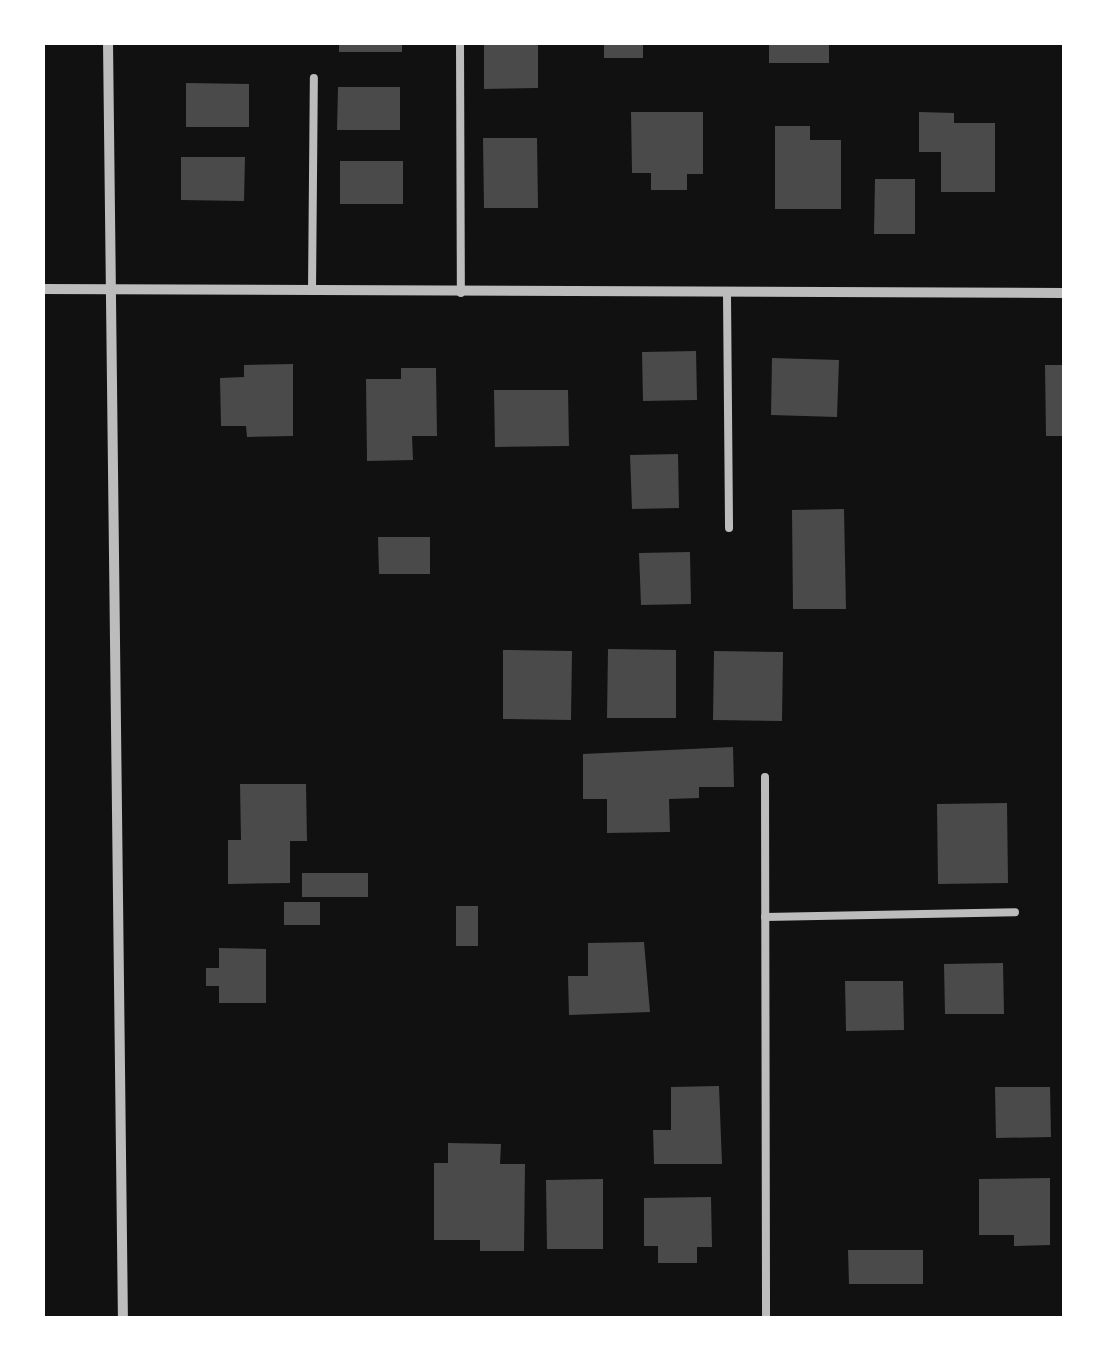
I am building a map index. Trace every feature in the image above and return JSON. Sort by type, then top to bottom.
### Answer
[{"type":"street","points":[[108,42],[123,1318]]},
{"type":"street","points":[[42,289],[727,295],[1064,293]]},
{"type":"lane","points":[[460,42],[461,293]]},
{"type":"lane","points":[[312,292],[314,78]]},
{"type":"lane","points":[[727,295],[729,528]]},
{"type":"lane","points":[[765,777],[766,1318]]},
{"type":"lane","points":[[765,917],[1015,912]]},
{"type":"building","points":[[339,42],[402,42],[402,52],[339,52]]},
{"type":"building","points":[[484,42],[538,42],[538,88],[484,89]]},
{"type":"building","points":[[604,42],[643,42],[643,58],[604,58]]},
{"type":"building","points":[[769,42],[829,42],[829,63],[769,63]]},
{"type":"building","points":[[186,83],[249,84],[249,127],[186,127]]},
{"type":"building","points":[[338,87],[400,87],[400,130],[337,130]]},
{"type":"building","points":[[631,112],[703,112],[703,174],[687,174],[687,190],[651,190],[651,173],[632,173]]},
{"type":"building","points":[[919,112],[954,113],[954,123],[995,123],[995,192],[941,192],[941,152],[919,152]]},
{"type":"building","points":[[775,126],[810,126],[810,140],[841,140],[841,209],[775,209]]},
{"type":"building","points":[[483,138],[537,138],[538,208],[484,208]]},
{"type":"building","points":[[181,157],[245,157],[244,201],[181,200]]},
{"type":"building","points":[[340,161],[403,161],[403,204],[340,204]]},
{"type":"building","points":[[875,179],[915,179],[915,234],[874,234]]},
{"type":"building","points":[[696,351],[697,400],[643,401],[642,352]]},
{"type":"building","points":[[772,358],[839,360],[837,417],[771,415]]},
{"type":"building","points":[[293,364],[293,436],[247,437],[246,426],[221,426],[220,378],[244,377],[244,365]]},
{"type":"building","points":[[1045,365],[1064,365],[1064,436],[1046,436]]},
{"type":"building","points":[[401,368],[436,368],[437,436],[412,436],[413,460],[367,461],[366,379],[401,379]]},
{"type":"building","points":[[494,390],[568,390],[569,446],[495,447]]},
{"type":"building","points":[[678,454],[679,508],[632,509],[630,455]]},
{"type":"building","points":[[844,509],[846,609],[793,609],[792,510]]},
{"type":"building","points":[[378,537],[430,537],[430,574],[379,574]]},
{"type":"building","points":[[690,552],[691,604],[641,605],[639,553]]},
{"type":"building","points":[[608,649],[676,650],[676,718],[607,718]]},
{"type":"building","points":[[503,650],[572,651],[571,720],[503,719]]},
{"type":"building","points":[[714,651],[783,652],[782,721],[713,720]]},
{"type":"building","points":[[733,747],[734,787],[699,787],[699,798],[669,799],[670,832],[607,833],[607,799],[583,799],[583,754]]},
{"type":"building","points":[[240,784],[306,784],[307,841],[290,841],[290,883],[228,884],[228,840],[241,840]]},
{"type":"building","points":[[1007,803],[1008,883],[938,884],[937,804]]},
{"type":"building","points":[[302,873],[368,873],[368,897],[302,897]]},
{"type":"building","points":[[284,902],[320,902],[320,925],[284,925]]},
{"type":"building","points":[[456,906],[478,906],[478,946],[456,946]]},
{"type":"building","points":[[644,942],[650,1012],[569,1015],[568,976],[588,976],[588,943]]},
{"type":"building","points":[[219,948],[266,949],[266,1003],[219,1003],[219,986],[206,986],[206,968],[219,968]]},
{"type":"building","points":[[1003,963],[1004,1014],[945,1014],[944,964]]},
{"type":"building","points":[[845,981],[903,981],[904,1030],[846,1031]]},
{"type":"building","points":[[719,1086],[722,1164],[654,1164],[653,1130],[671,1130],[671,1087]]},
{"type":"building","points":[[995,1087],[1050,1087],[1051,1137],[996,1138]]},
{"type":"building","points":[[448,1143],[501,1144],[500,1164],[525,1164],[524,1251],[480,1251],[480,1240],[434,1240],[434,1163],[448,1163]]},
{"type":"building","points":[[1050,1178],[1050,1245],[1014,1246],[1014,1235],[979,1235],[979,1179]]},
{"type":"building","points":[[603,1179],[603,1249],[547,1249],[546,1180]]},
{"type":"building","points":[[711,1197],[712,1247],[697,1247],[697,1263],[658,1263],[658,1246],[644,1246],[644,1198]]},
{"type":"building","points":[[848,1250],[923,1250],[923,1284],[849,1284]]}]
